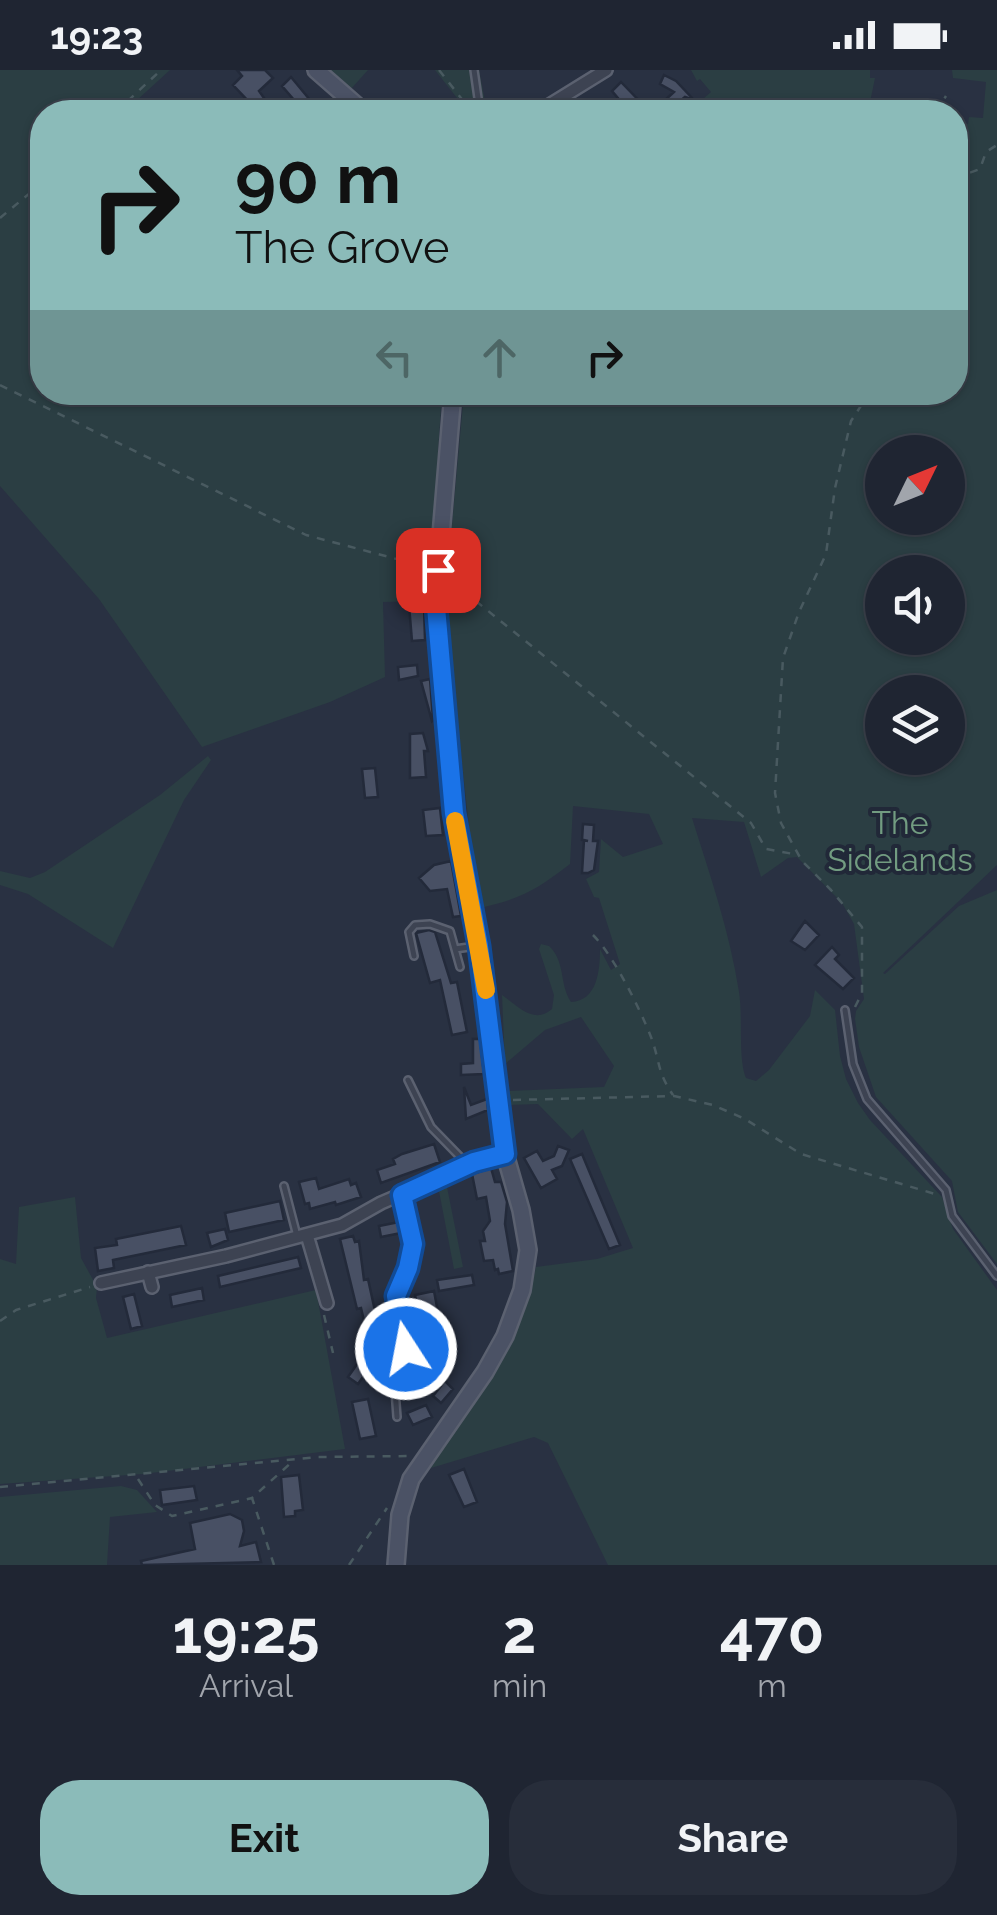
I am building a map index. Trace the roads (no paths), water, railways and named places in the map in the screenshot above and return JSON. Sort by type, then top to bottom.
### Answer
[{"type":"main road","points":[[316,70],[350,100]]},
{"type":"main road","points":[[396,1565],[404,1497],[426,1455],[497,1352],[527,1268],[526,1231],[505,1154],[496,1102],[479,946],[454,813],[436,607],[452,405]]},
{"type":"street","points":[[557,100],[606,70]]},
{"type":"street","points":[[101,1283],[342,1225],[468,1165],[505,1154]]},
{"type":"street","points":[[394,1390],[410,1373],[401,1350],[396,1296],[413,1244],[402,1195]]},
{"type":"street","points":[[302,1236],[329,1296]]},
{"type":"street","points":[[148,1272],[152,1288]]},
{"type":"lane","points":[[474,70],[478,100]]},
{"type":"lane","points":[[414,956],[409,932],[415,925],[430,924],[450,931],[460,967]]},
{"type":"lane","points":[[454,949],[479,946]]},
{"type":"lane","points":[[845,1010],[853,1064],[867,1099],[946,1190],[952,1216],[997,1276]]},
{"type":"lane","points":[[408,1080],[430,1127],[468,1165]]},
{"type":"lane","points":[[284,1186],[302,1236]]},
{"type":"lane","points":[[394,1390],[397,1417]]},
{"type":"park label","name":"The Sidelands","points":[[900,840]]}]
